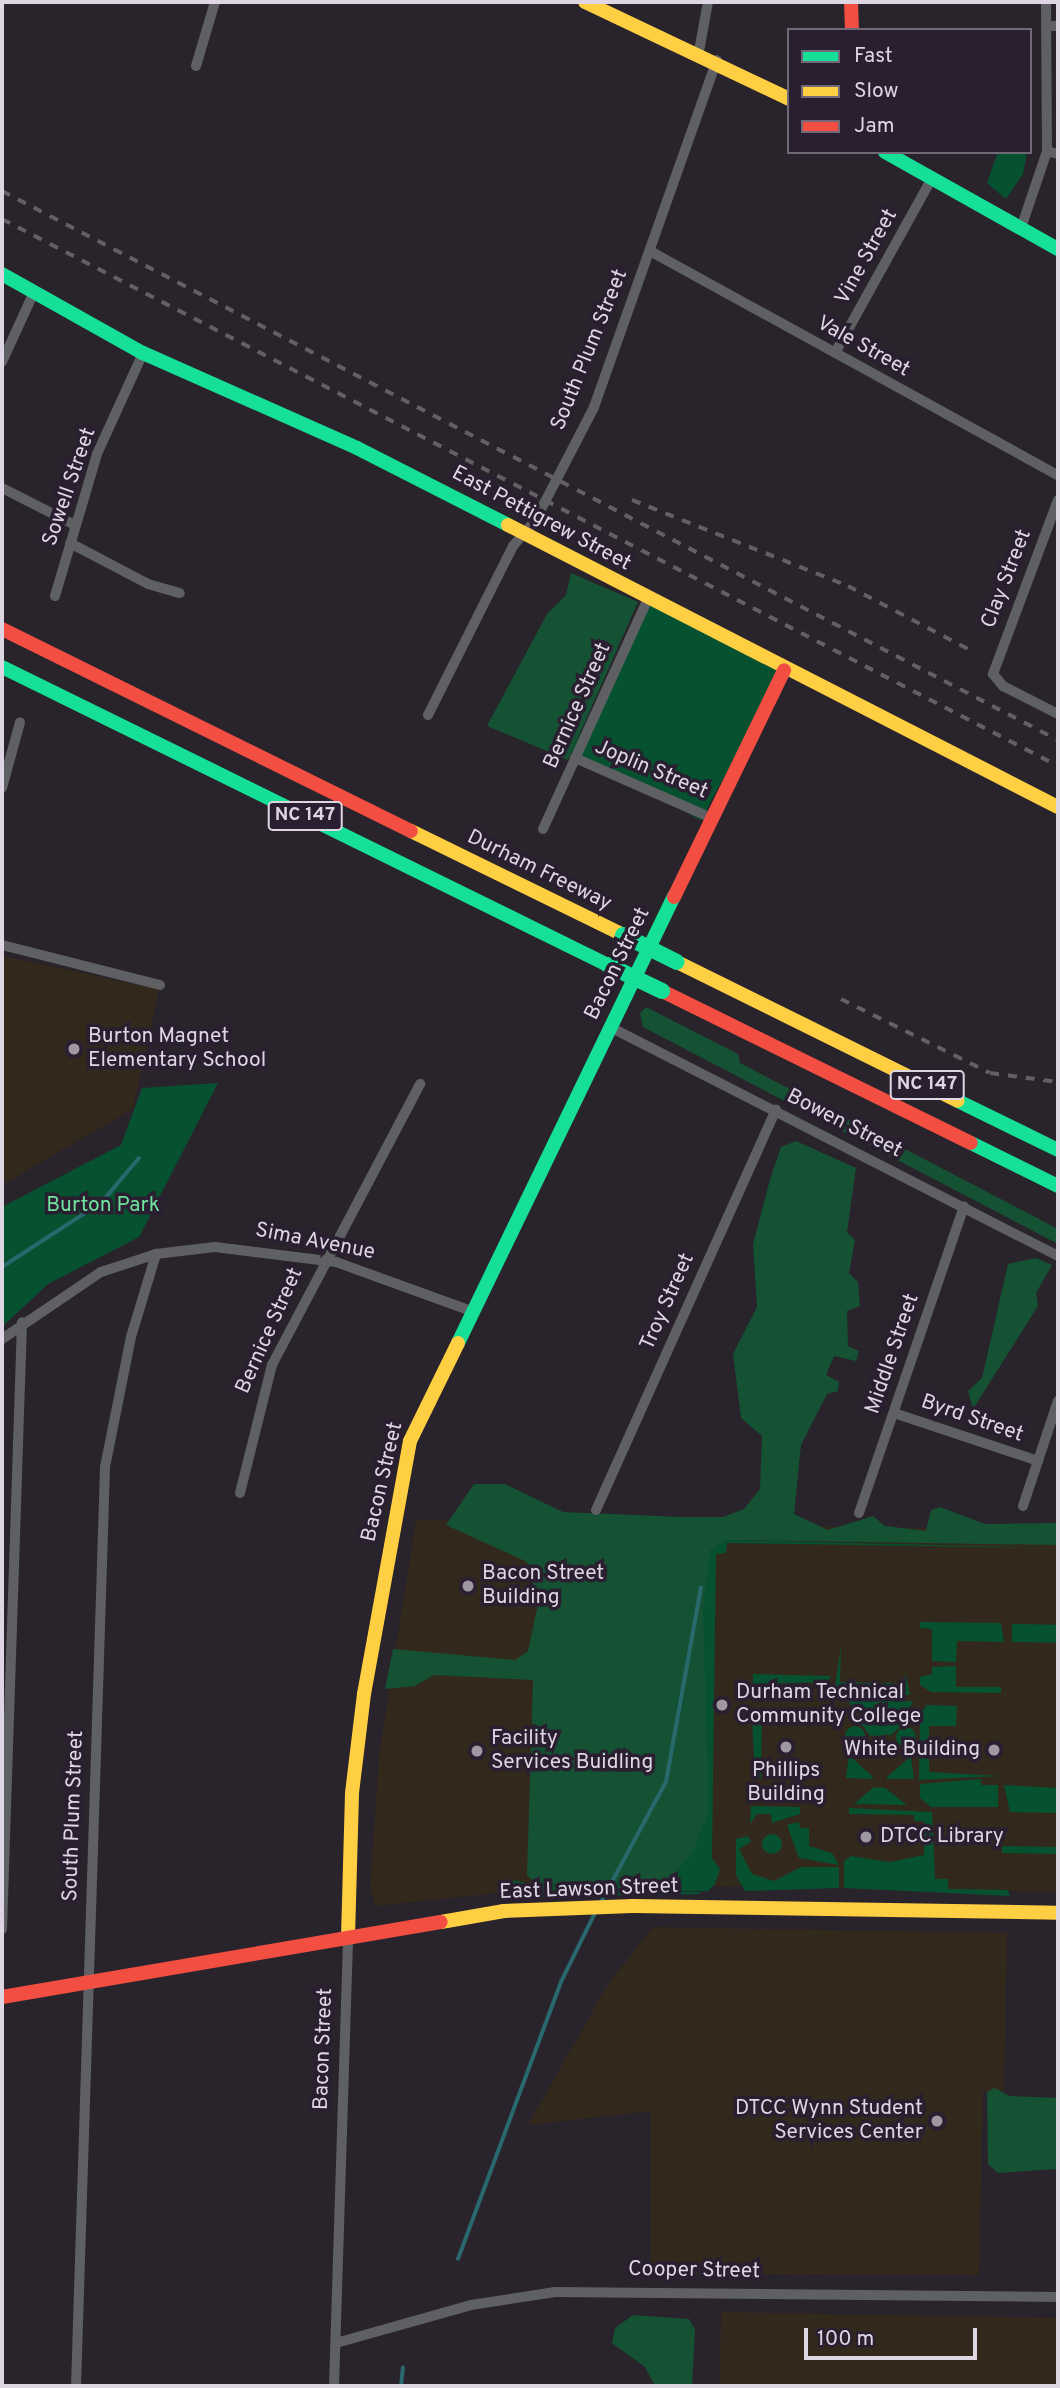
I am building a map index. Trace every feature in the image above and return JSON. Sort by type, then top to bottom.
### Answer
[{"type":"main road","points":[[585,2],[699,51],[787,98]]},
{"type":"main road","points":[[851,2],[852,28]]},
{"type":"main road","points":[[889,154],[1058,248]]},
{"type":"main road","name":"East Pettigrew Street","points":[[2,274],[143,353],[357,447],[784,670],[1058,807]]},
{"type":"main road","points":[[2,620],[28,642]]},
{"type":"main road","name":"Durham Freeway","points":[[2,629],[1058,1150]]},
{"type":"main road","name":"NC 147","points":[[2,667],[1058,1186]]},
{"type":"main road","name":"Bacon Street","points":[[348,1937],[352,1793],[398,1494],[425,1403],[784,670]]},
{"type":"main road","points":[[991,1116],[1058,1142]]},
{"type":"main road","points":[[946,1131],[1058,1195]]},
{"type":"main road","name":"East Lawson Street","points":[[2,1997],[504,1912],[580,1907],[1058,1913]]},
{"type":"street","points":[[196,66],[215,2]]},
{"type":"street","points":[[699,51],[708,2]]},
{"type":"street","points":[[1021,228],[1047,151],[1045,2]]},
{"type":"street","points":[[1046,26],[1058,26]]},
{"type":"street","name":"South Plum Street","points":[[428,715],[523,534],[594,407],[717,60]]},
{"type":"street","points":[[1047,151],[1058,154]]},
{"type":"street","name":"Vine Street","points":[[835,354],[932,178]]},
{"type":"street","name":"Vale Street","points":[[650,251],[1058,475]]},
{"type":"street","points":[[2,362],[34,292]]},
{"type":"street","name":"Sowell Street","points":[[55,596],[97,454],[143,353]]},
{"type":"street","points":[[2,488],[75,526]]},
{"type":"street","name":"Clay Street","points":[[1058,500],[993,674],[1003,686],[1058,714]]},
{"type":"street","points":[[71,542],[148,584],[180,593]]},
{"type":"street","name":"Bernice Street","points":[[543,829],[648,599]]},
{"type":"street","points":[[2,788],[20,722]]},
{"type":"street","name":"Joplin Street","points":[[576,758],[712,818]]},
{"type":"street","points":[[2,945],[160,985]]},
{"type":"street","name":"Bowen Street","points":[[610,1027],[1058,1256]]},
{"type":"street","name":"Bernice Street","points":[[240,1493],[264,1387],[324,1259],[421,1084]]},
{"type":"street","name":"Troy Street","points":[[596,1510],[776,1110]]},
{"type":"street","name":"Middle Street","points":[[859,1513],[964,1207]]},
{"type":"street","name":"Sima Avenue","points":[[2,1339],[82,1281],[156,1254],[227,1247],[324,1259],[388,1276],[471,1311]]},
{"type":"street","name":"South Plum Street","points":[[76,2386],[107,1447],[156,1254]]},
{"type":"street","points":[[2,1929],[7,1615],[22,1322]]},
{"type":"street","points":[[1023,1506],[1058,1401]]},
{"type":"street","name":"Byrd Street","points":[[894,1413],[1038,1461]]},
{"type":"street","name":"Bacon Street","points":[[334,2386],[348,1937]]},
{"type":"street","name":"Cooper Street","points":[[336,2343],[471,2305],[568,2292],[1058,2297]]},
{"type":"shaded area","name":"Burton Magnet Elementary School","points":[[2,956],[159,989],[133,1109],[2,1185]]},
{"type":"shaded area","name":"Durham Technical Community College","points":[[416,1520],[1058,1530],[1058,1892],[653,1885],[556,1887],[376,1906],[370,1889],[379,1756]]},
{"type":"shaded area","points":[[653,1927],[1007,1933],[1004,2091],[983,2091],[979,2275],[651,2274],[651,2111],[528,2125],[608,1984]]},
{"type":"shaded area","points":[[721,2312],[1058,2318],[1057,2386],[720,2386]]},
{"type":"green space","points":[[997,154],[1027,154],[1023,174],[1006,199],[987,183]]},
{"type":"green space","points":[[571,573],[638,602],[568,760],[487,726],[547,614],[566,595]]},
{"type":"green space","points":[[650,603],[780,672],[701,820],[571,751]]},
{"type":"green space","points":[[646,1007],[738,1054],[740,1063],[1058,1229],[1058,1244],[643,1027],[640,1013]]},
{"type":"green space","name":"Burton Park","points":[[218,1083],[139,1237],[48,1284],[2,1327],[2,1207],[121,1145],[142,1088]]},
{"type":"green space","points":[[796,1141],[856,1168],[847,1232],[855,1240],[849,1273],[858,1282],[860,1306],[847,1311],[848,1346],[859,1351],[856,1361],[834,1356],[826,1375],[839,1382],[838,1391],[827,1394],[801,1445],[794,1514],[828,1530],[873,1516],[885,1526],[926,1531],[931,1510],[940,1507],[985,1524],[1058,1523],[1058,1545],[726,1540],[710,1550],[703,1612],[709,1811],[692,1853],[669,1880],[537,1885],[527,1875],[533,1680],[434,1675],[415,1686],[385,1689],[393,1649],[515,1660],[528,1651],[538,1604],[527,1562],[446,1525],[474,1484],[505,1484],[563,1512],[683,1517],[723,1517],[744,1509],[760,1489],[762,1436],[741,1418],[733,1354],[757,1307],[753,1244],[771,1176],[781,1147]]},
{"type":"green space","points":[[1036,1258],[1052,1265],[1036,1293],[1038,1306],[973,1409],[968,1391],[982,1378],[1008,1264]]},
{"type":"green space","points":[[726,1540],[1058,1548],[727,1543],[726,1553],[716,1554],[712,1858],[720,1869],[715,1884],[708,1891],[506,1894],[512,1880],[537,1885],[669,1880],[707,1563],[710,1550]]},
{"type":"green space","points":[[920,1622],[1001,1623],[1004,1642],[957,1641],[956,1662],[932,1661],[932,1629],[920,1628]]},
{"type":"green space","points":[[1012,1624],[1058,1625],[1058,1643],[1012,1642]]},
{"type":"green space","points":[[841,1646],[840,1682],[873,1683],[872,1694],[834,1694]]},
{"type":"green space","points":[[956,1666],[956,1687],[1001,1687],[1001,1693],[931,1692],[920,1685],[920,1677],[932,1674],[932,1667]]},
{"type":"green space","points":[[905,1671],[910,1695],[891,1694],[880,1683],[905,1683]]},
{"type":"green space","points":[[753,1674],[830,1676],[830,1682],[753,1684]]},
{"type":"green space","points":[[848,1701],[913,1703],[906,1712],[855,1712]]},
{"type":"green space","points":[[927,1705],[957,1706],[956,1726],[929,1726],[929,1772],[1000,1776],[919,1780],[920,1714]]},
{"type":"green space","points":[[762,1715],[761,1778],[755,1778],[752,1718]]},
{"type":"green space","points":[[856,1716],[906,1716],[908,1720],[891,1735],[870,1736]]},
{"type":"green space","points":[[855,1726],[862,1729],[865,1736],[862,1743],[855,1746],[848,1743],[845,1736],[848,1729]]},
{"type":"green space","points":[[906,1727],[913,1730],[916,1737],[913,1744],[906,1747],[899,1744],[896,1737],[899,1730]]},
{"type":"green space","points":[[849,1755],[873,1777],[872,1779],[846,1778]]},
{"type":"green space","points":[[911,1756],[914,1779],[887,1779],[887,1777]]},
{"type":"green space","points":[[981,1779],[981,1785],[998,1785],[998,1807],[931,1807],[920,1798],[920,1784]]},
{"type":"green space","points":[[1004,1785],[1058,1788],[1058,1813],[1010,1812]]},
{"type":"green space","points":[[874,1787],[885,1788],[907,1805],[854,1804]]},
{"type":"green space","points":[[751,1806],[800,1807],[800,1814],[772,1823],[771,1814],[757,1814],[750,1824]]},
{"type":"green space","points":[[849,1808],[932,1812],[935,1879],[948,1879],[948,1889],[1008,1890],[1010,1896],[844,1888],[844,1861],[851,1856],[889,1862],[924,1855],[924,1821],[914,1821],[914,1815],[849,1814]]},
{"type":"green space","points":[[799,1822],[800,1828],[809,1828],[809,1846],[832,1853],[839,1865],[799,1858],[787,1825]]},
{"type":"green space","points":[[768,1834],[776,1834],[782,1844],[776,1854],[768,1854],[762,1848],[762,1840]]},
{"type":"green space","points":[[748,1836],[751,1842],[739,1849],[752,1874],[774,1881],[801,1867],[839,1867],[839,1888],[745,1891],[736,1875],[736,1839]]},
{"type":"green space","points":[[1002,1846],[1058,1847],[1058,1854],[1002,1853]]},
{"type":"green space","points":[[602,1892],[699,1892],[701,1894],[506,1898]]},
{"type":"green space","points":[[994,2088],[1010,2096],[1058,2098],[1058,2169],[998,2173],[988,2164],[987,2092]]},
{"type":"green space","points":[[633,2315],[689,2319],[695,2330],[692,2386],[655,2386],[645,2367],[612,2343],[615,2328]]},
{"type":"waterway","points":[[2,1267],[102,1202],[139,1158]]},
{"type":"waterway","points":[[600,1904],[666,1782],[701,1588]]},
{"type":"waterway","points":[[458,2259],[561,1982],[596,1911]]},
{"type":"waterway","points":[[401,2386],[403,2368]]},
{"type":"railway","points":[[2,191],[1058,740]]},
{"type":"railway","points":[[2,219],[1058,766]]},
{"type":"railway","points":[[632,500],[848,586],[972,651]]},
{"type":"railway","points":[[841,999],[990,1073],[1058,1082]]},
{"type":"traffic: fast","points":[[889,154],[1058,249]]},
{"type":"traffic: fast","points":[[2,274],[143,353],[357,448],[508,525]]},
{"type":"traffic: fast","points":[[2,667],[608,965]]},
{"type":"traffic: fast","points":[[458,1343],[674,897]]},
{"type":"traffic: fast","points":[[623,935],[677,962]]},
{"type":"traffic: fast","points":[[608,965],[662,991]]},
{"type":"traffic: fast","points":[[958,1101],[1058,1150]]},
{"type":"traffic: fast","points":[[971,1143],[1058,1186]]},
{"type":"traffic: slow","points":[[585,2],[787,98]]},
{"type":"traffic: slow","points":[[508,525],[1058,807]]},
{"type":"traffic: slow","points":[[411,831],[623,935]]},
{"type":"traffic: slow","points":[[677,962],[958,1101]]},
{"type":"traffic: slow","points":[[348,1937],[352,1793],[364,1694],[410,1441],[458,1343]]},
{"type":"traffic: slow","points":[[441,1922],[504,1911],[633,1906],[1058,1913]]},
{"type":"traffic: jam","points":[[851,2],[852,28]]},
{"type":"traffic: jam","points":[[2,629],[411,831]]},
{"type":"traffic: jam","points":[[674,897],[784,670]]},
{"type":"traffic: jam","points":[[662,991],[971,1143]]},
{"type":"traffic: jam","points":[[2,1997],[441,1922]]},
{"type":"place","name":"Burton Magnet Elementary School","points":[[74,1049]]},
{"type":"place","name":"Bacon Street Building","points":[[468,1586]]},
{"type":"place","name":"Durham Technical Community College","points":[[722,1705]]},
{"type":"place","name":"Phillips Building","points":[[786,1747]]},
{"type":"place","name":"White Building","points":[[994,1750]]},
{"type":"place","name":"Facility Services Buidling","points":[[477,1751]]},
{"type":"place","name":"DTCC Library","points":[[866,1837]]},
{"type":"place","name":"DTCC Wynn Student Services Center","points":[[937,2121]]}]
